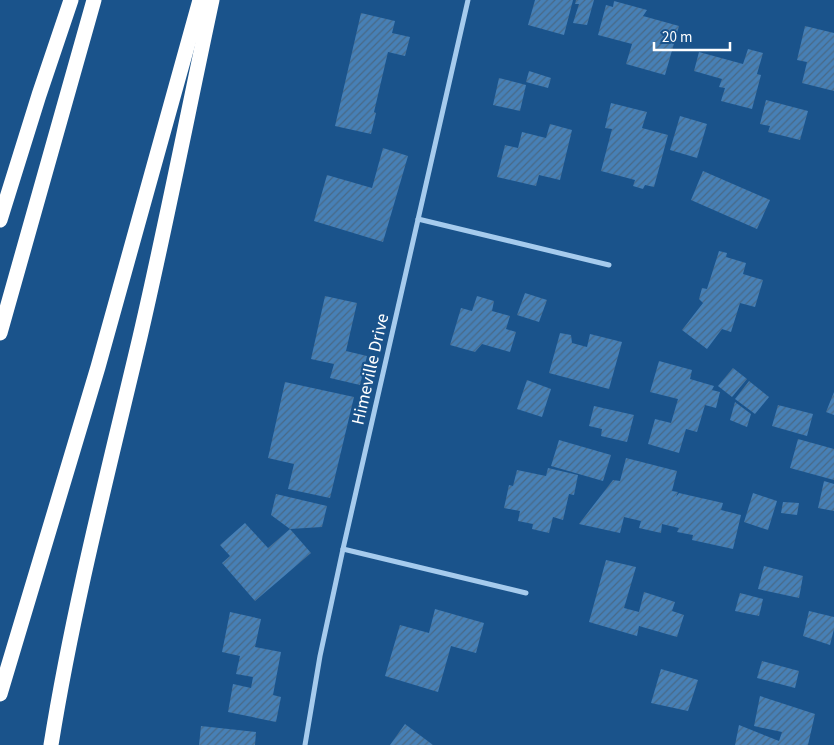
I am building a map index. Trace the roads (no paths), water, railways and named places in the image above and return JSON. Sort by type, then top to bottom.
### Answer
[{"type":"highway","points":[[0,220],[38,95],[72,0]]},
{"type":"highway","points":[[0,333],[94,0]]},
{"type":"highway","points":[[0,694],[98,367],[200,0]]},
{"type":"highway","points":[[51,745],[61,680],[152,286],[212,0]]},
{"type":"street","name":"Himeville Drive","points":[[305,745],[320,656],[343,549],[468,0]]},
{"type":"street","points":[[418,219],[609,265]]},
{"type":"street","points":[[343,549],[526,593]]}]
